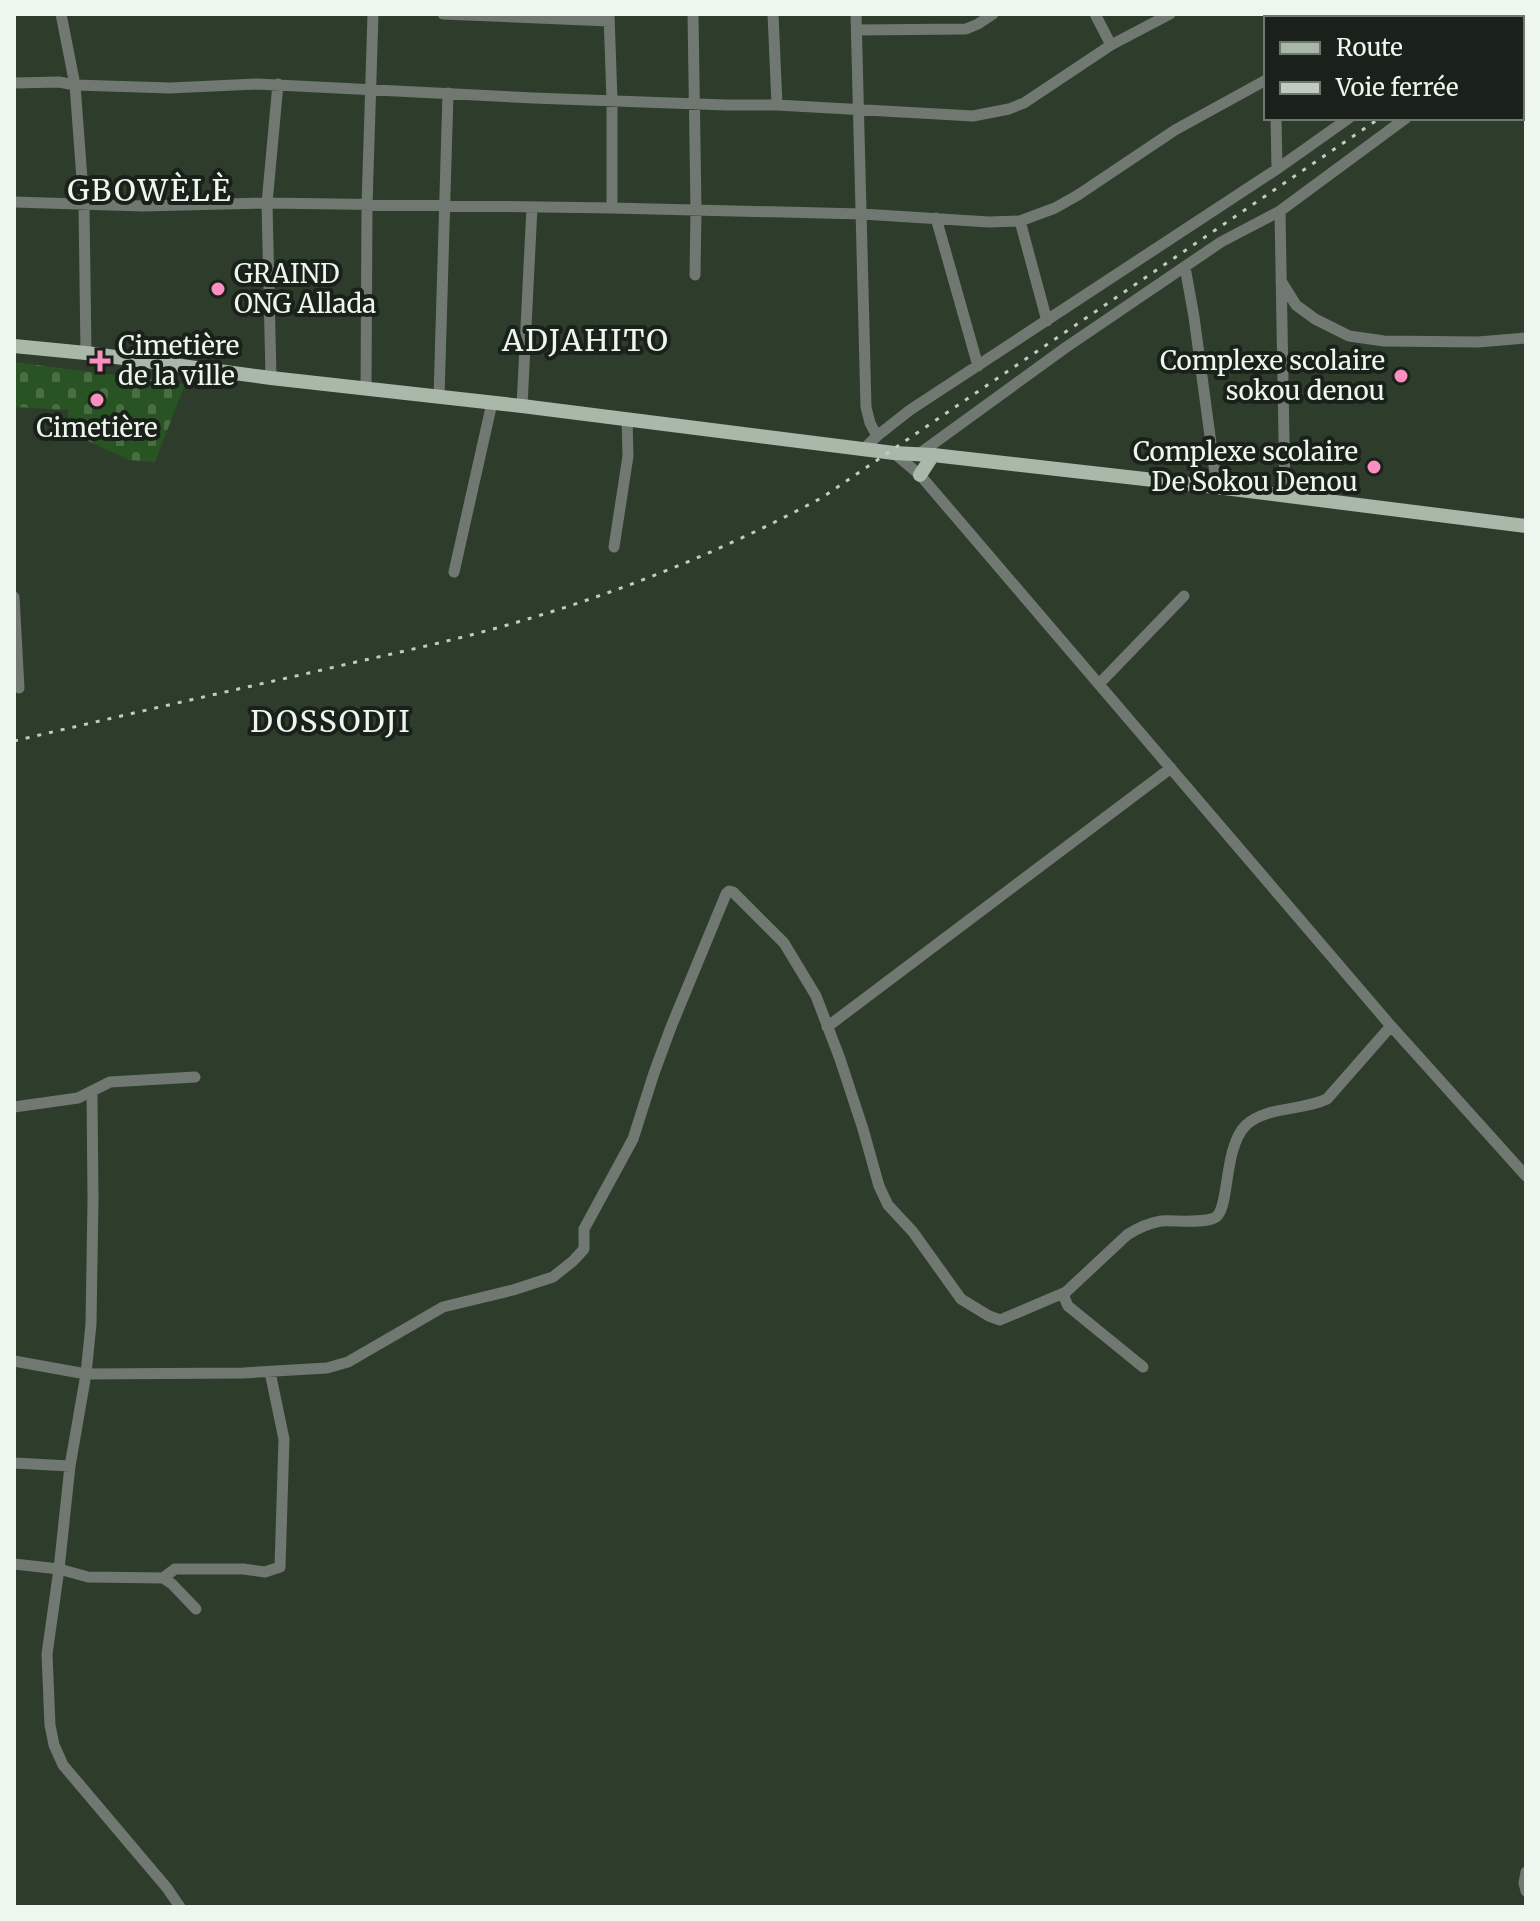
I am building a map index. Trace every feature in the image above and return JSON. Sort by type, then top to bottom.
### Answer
[{"type":"main road","points":[[14,346],[1526,526]]},
{"type":"main road","points":[[920,475],[926,454]]},
{"type":"street","points":[[61,14],[75,85],[84,206],[86,353]]},
{"type":"street","points":[[366,389],[367,205],[373,14]]},
{"type":"street","points":[[443,14],[609,17],[612,208]]},
{"type":"street","points":[[693,14],[695,275]]},
{"type":"street","points":[[773,14],[777,105]]},
{"type":"street","points":[[856,14],[866,407],[877,436]]},
{"type":"street","points":[[857,30],[966,29],[993,14]]},
{"type":"street","points":[[1095,14],[1111,45]]},
{"type":"street","points":[[14,83],[59,82],[170,88],[278,84],[370,91],[777,105],[973,116],[1024,103],[1111,45],[1170,14]]},
{"type":"street","points":[[14,202],[84,206],[267,203],[612,208],[1020,221],[1067,202],[1175,130],[1264,81]]},
{"type":"street","points":[[271,378],[267,203],[278,84]]},
{"type":"street","points":[[439,397],[448,93]]},
{"type":"street","points":[[1276,120],[1277,169]]},
{"type":"street","points":[[864,449],[910,410],[1277,169],[1346,120]]},
{"type":"street","points":[[926,454],[1065,348],[1221,242],[1280,211],[1403,120]]},
{"type":"street","points":[[522,406],[532,207]]},
{"type":"street","points":[[1280,211],[1285,496]]},
{"type":"street","points":[[936,218],[978,366]]},
{"type":"street","points":[[1020,221],[1047,321]]},
{"type":"street","points":[[1185,267],[1217,488]]},
{"type":"street","points":[[1281,280],[1296,305],[1315,319],[1349,336],[1384,341],[1478,342],[1526,338]]},
{"type":"street","points":[[454,572],[492,403]]},
{"type":"street","points":[[614,547],[628,456],[627,419]]},
{"type":"street","points":[[894,453],[920,475],[1391,1026],[1526,1176]]},
{"type":"street","points":[[1099,684],[1184,596]]},
{"type":"street","points":[[14,597],[19,688]]},
{"type":"street","points":[[827,1027],[1171,768]]},
{"type":"street","points":[[14,1361],[86,1374],[270,1372],[327,1368],[348,1362],[443,1307],[553,1277],[584,1249],[584,1229],[633,1139],[671,1027],[729,891],[784,943],[816,996],[888,1205],[913,1232],[961,1299],[1000,1320],[1066,1292],[1138,1228],[1160,1221],[1215,1218],[1223,1199],[1231,1149],[1247,1124],[1266,1113],[1314,1105],[1327,1099],[1391,1026]]},
{"type":"street","points":[[14,1107],[78,1098],[110,1082],[195,1077]]},
{"type":"street","points":[[92,1092],[91,1324],[47,1654],[50,1725],[63,1765],[180,1907]]},
{"type":"street","points":[[1066,1292],[1064,1297],[1068,1306],[1143,1367]]},
{"type":"street","points":[[163,1578],[175,1569],[265,1572],[280,1567],[284,1439],[270,1372]]},
{"type":"street","points":[[14,1463],[70,1466]]},
{"type":"street","points":[[14,1564],[59,1569],[88,1577],[163,1578],[196,1609]]},
{"type":"street","points":[[1526,1872],[1526,1891]]},
{"type":"green space","points":[[14,362],[185,384],[155,462],[129,460],[67,435],[68,410],[14,407]]},
{"type":"railway","points":[[14,741],[495,629],[599,596],[713,551],[823,497],[1377,120]]},
{"type":"place","name":"GRAIND ONG Allada","points":[[218,289]]},
{"type":"place","name":"Cimetière de la ville","points":[[100,361]]},
{"type":"place","name":"Complexe scolaire sokou denou","points":[[1401,376]]},
{"type":"place","name":"Cimetière","points":[[97,400]]},
{"type":"place","name":"Complexe scolaire De Sokou Denou","points":[[1374,467]]},
{"type":"district","name":"GBOWÈLÈ","points":[[150,191]]},
{"type":"district","name":"ADJAHITO","points":[[586,341]]},
{"type":"district","name":"DOSSODJI","points":[[331,722]]}]
